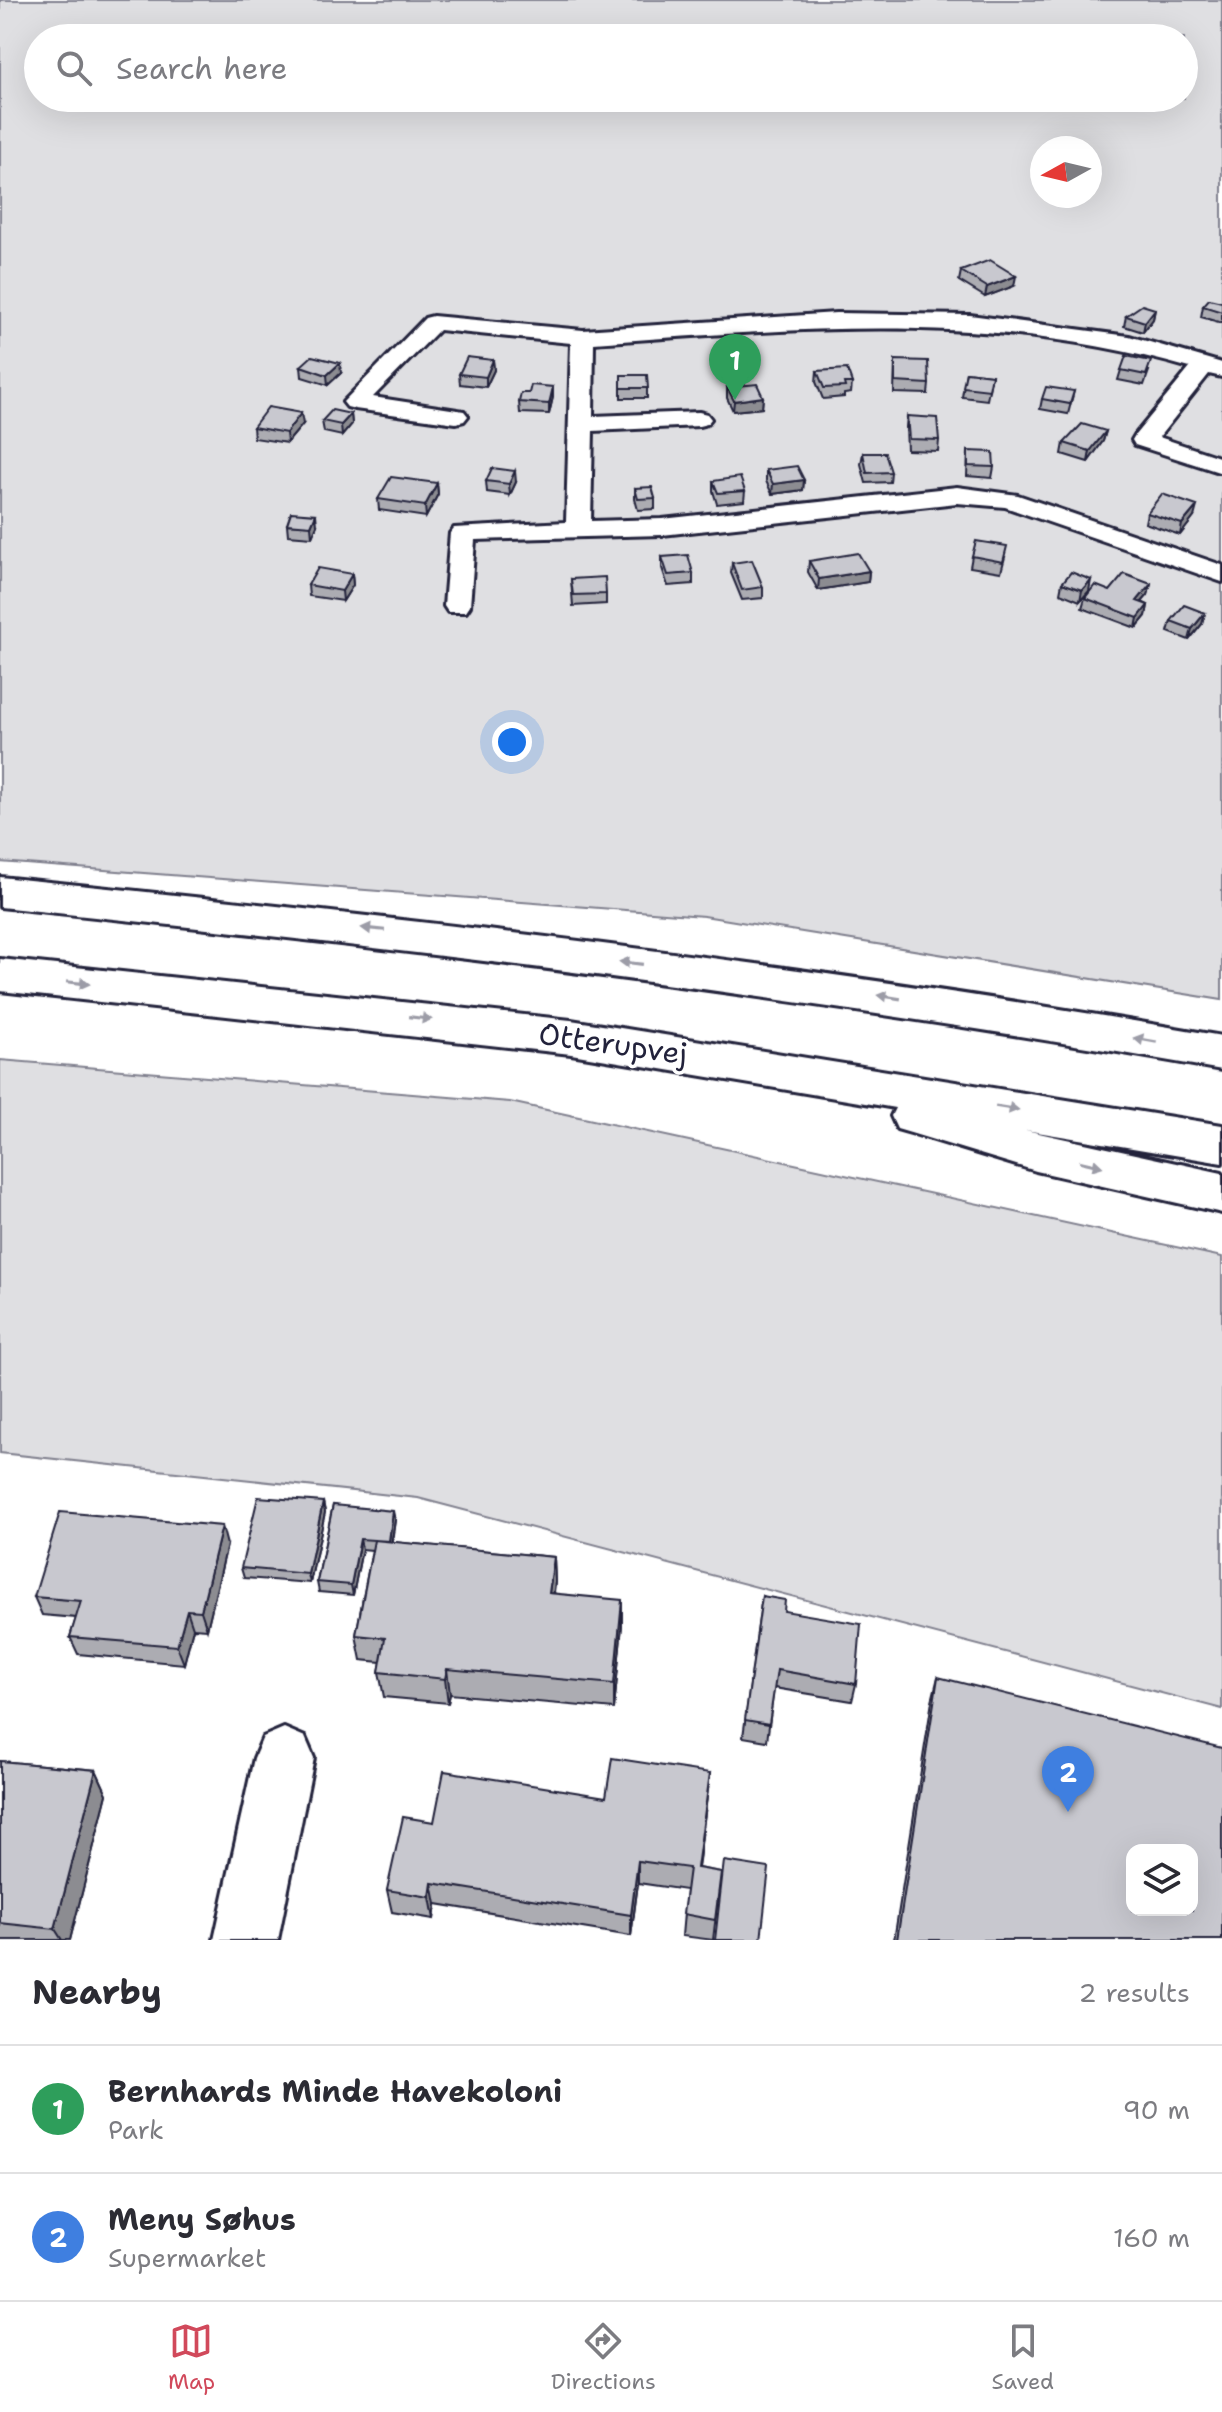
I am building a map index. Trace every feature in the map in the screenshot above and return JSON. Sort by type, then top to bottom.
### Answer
[{"type":"main road","points":[[0,892],[393,931],[830,989],[1222,1053]]},
{"type":"main road","name":"Otterupvej","points":[[0,975],[366,1012],[571,1037],[1222,1144]]},
{"type":"main road","points":[[720,1060],[1036,1152],[1222,1193]]},
{"type":"main road","points":[[246,1940],[284,1758]]},
{"type":"lane","points":[[456,416],[355,402],[433,323],[583,337],[836,320],[970,322],[1129,343],[1213,368],[1144,440],[1222,466]]},
{"type":"lane","points":[[578,531],[583,337]]},
{"type":"lane","points":[[579,424],[699,419]]},
{"type":"lane","points":[[457,606],[463,533],[677,526],[906,498],[957,495],[1009,500],[1222,574]]},
{"type":"shaded area","points":[[0,0],[1222,0],[1222,1000],[704,916],[0,862]]},
{"type":"shaded area","points":[[0,1060],[510,1102],[1222,1257],[1222,1709],[418,1498],[0,1453]]},
{"type":"building","points":[[990,260],[1016,276],[987,287],[961,271]]},
{"type":"building","points":[[1209,299],[1222,302],[1222,312],[1203,306]]},
{"type":"building","points":[[1142,305],[1155,309],[1145,322],[1126,316]]},
{"type":"building","points":[[312,356],[340,363],[327,375],[301,366]]},
{"type":"building","points":[[1126,356],[1151,361],[1146,375],[1121,370]]},
{"type":"building","points":[[467,357],[493,360],[486,377],[459,374]]},
{"type":"building","points":[[895,360],[928,361],[929,384],[895,382]]},
{"type":"building","points":[[847,369],[852,383],[844,383],[845,387],[824,388],[817,371]]},
{"type":"building","points":[[966,372],[992,375],[989,390],[963,387]]},
{"type":"building","points":[[621,375],[647,375],[648,388],[621,388]]},
{"type":"building","points":[[757,384],[763,397],[734,401],[727,387]]},
{"type":"building","points":[[531,385],[553,387],[549,404],[519,402],[521,393],[529,393]]},
{"type":"building","points":[[1046,387],[1074,391],[1070,404],[1042,399]]},
{"type":"building","points":[[268,407],[301,413],[286,433],[253,427]]},
{"type":"building","points":[[332,410],[351,414],[341,425],[322,421]]},
{"type":"building","points":[[907,416],[937,418],[939,440],[909,439]]},
{"type":"building","points":[[1082,424],[1106,431],[1090,451],[1064,443]]},
{"type":"building","points":[[968,451],[993,452],[994,467],[968,466]]},
{"type":"building","points":[[863,453],[885,453],[891,472],[867,473]]},
{"type":"building","points":[[797,466],[804,480],[773,484],[766,470]]},
{"type":"building","points":[[492,468],[515,471],[509,484],[486,481]]},
{"type":"building","points":[[391,477],[437,483],[425,506],[378,499]]},
{"type":"building","points":[[740,477],[745,491],[718,493],[713,481]]},
{"type":"building","points":[[652,487],[655,498],[638,499],[635,488]]},
{"type":"building","points":[[1162,494],[1197,506],[1182,524],[1147,513]]},
{"type":"building","points":[[291,512],[316,514],[311,526],[287,524]]},
{"type":"building","points":[[976,541],[1007,546],[1003,562],[972,556]]},
{"type":"building","points":[[858,553],[869,571],[819,579],[809,561]]},
{"type":"building","points":[[688,555],[693,573],[668,575],[662,557]]},
{"type":"building","points":[[752,560],[763,587],[742,590],[732,563]]},
{"type":"building","points":[[318,568],[352,574],[342,591],[308,585]]},
{"type":"building","points":[[1071,572],[1091,580],[1082,590],[1062,583]]},
{"type":"building","points":[[1124,574],[1151,584],[1137,601],[1148,605],[1138,618],[1085,598],[1095,585],[1110,591]]},
{"type":"building","points":[[605,577],[606,594],[573,595],[571,579]]},
{"type":"building","points":[[1184,605],[1205,613],[1192,629],[1171,621]]},
{"type":"building","points":[[258,1497],[323,1502],[308,1574],[241,1568]]},
{"type":"building","points":[[333,1505],[393,1511],[389,1541],[360,1539],[351,1585],[317,1582]]},
{"type":"building","points":[[60,1512],[222,1526],[201,1611],[187,1610],[177,1646],[70,1637],[81,1601],[34,1597]]},
{"type":"building","points":[[374,1540],[554,1557],[549,1593],[622,1600],[614,1684],[447,1669],[445,1679],[379,1672],[385,1638],[356,1635]]},
{"type":"building","points":[[762,1596],[785,1600],[784,1611],[861,1624],[856,1684],[777,1670],[769,1724],[745,1720]]},
{"type":"building","points":[[938,1677],[1222,1748],[1222,1940],[897,1940]]},
{"type":"building","points":[[612,1758],[710,1773],[697,1868],[721,1872],[715,1920],[683,1914],[689,1868],[638,1861],[631,1915],[432,1883],[430,1897],[387,1890],[403,1817],[434,1822],[444,1771],[606,1797]]},
{"type":"building","points":[[0,1761],[96,1770],[55,1929],[0,1923]]},
{"type":"building","points":[[724,1861],[769,1868],[761,1940],[715,1940]]},
{"type":"place","name":"Bernhards Minde Havekoloni","points":[[735,400]]},
{"type":"place","name":"Meny Søhus","points":[[1068,1812]]}]
